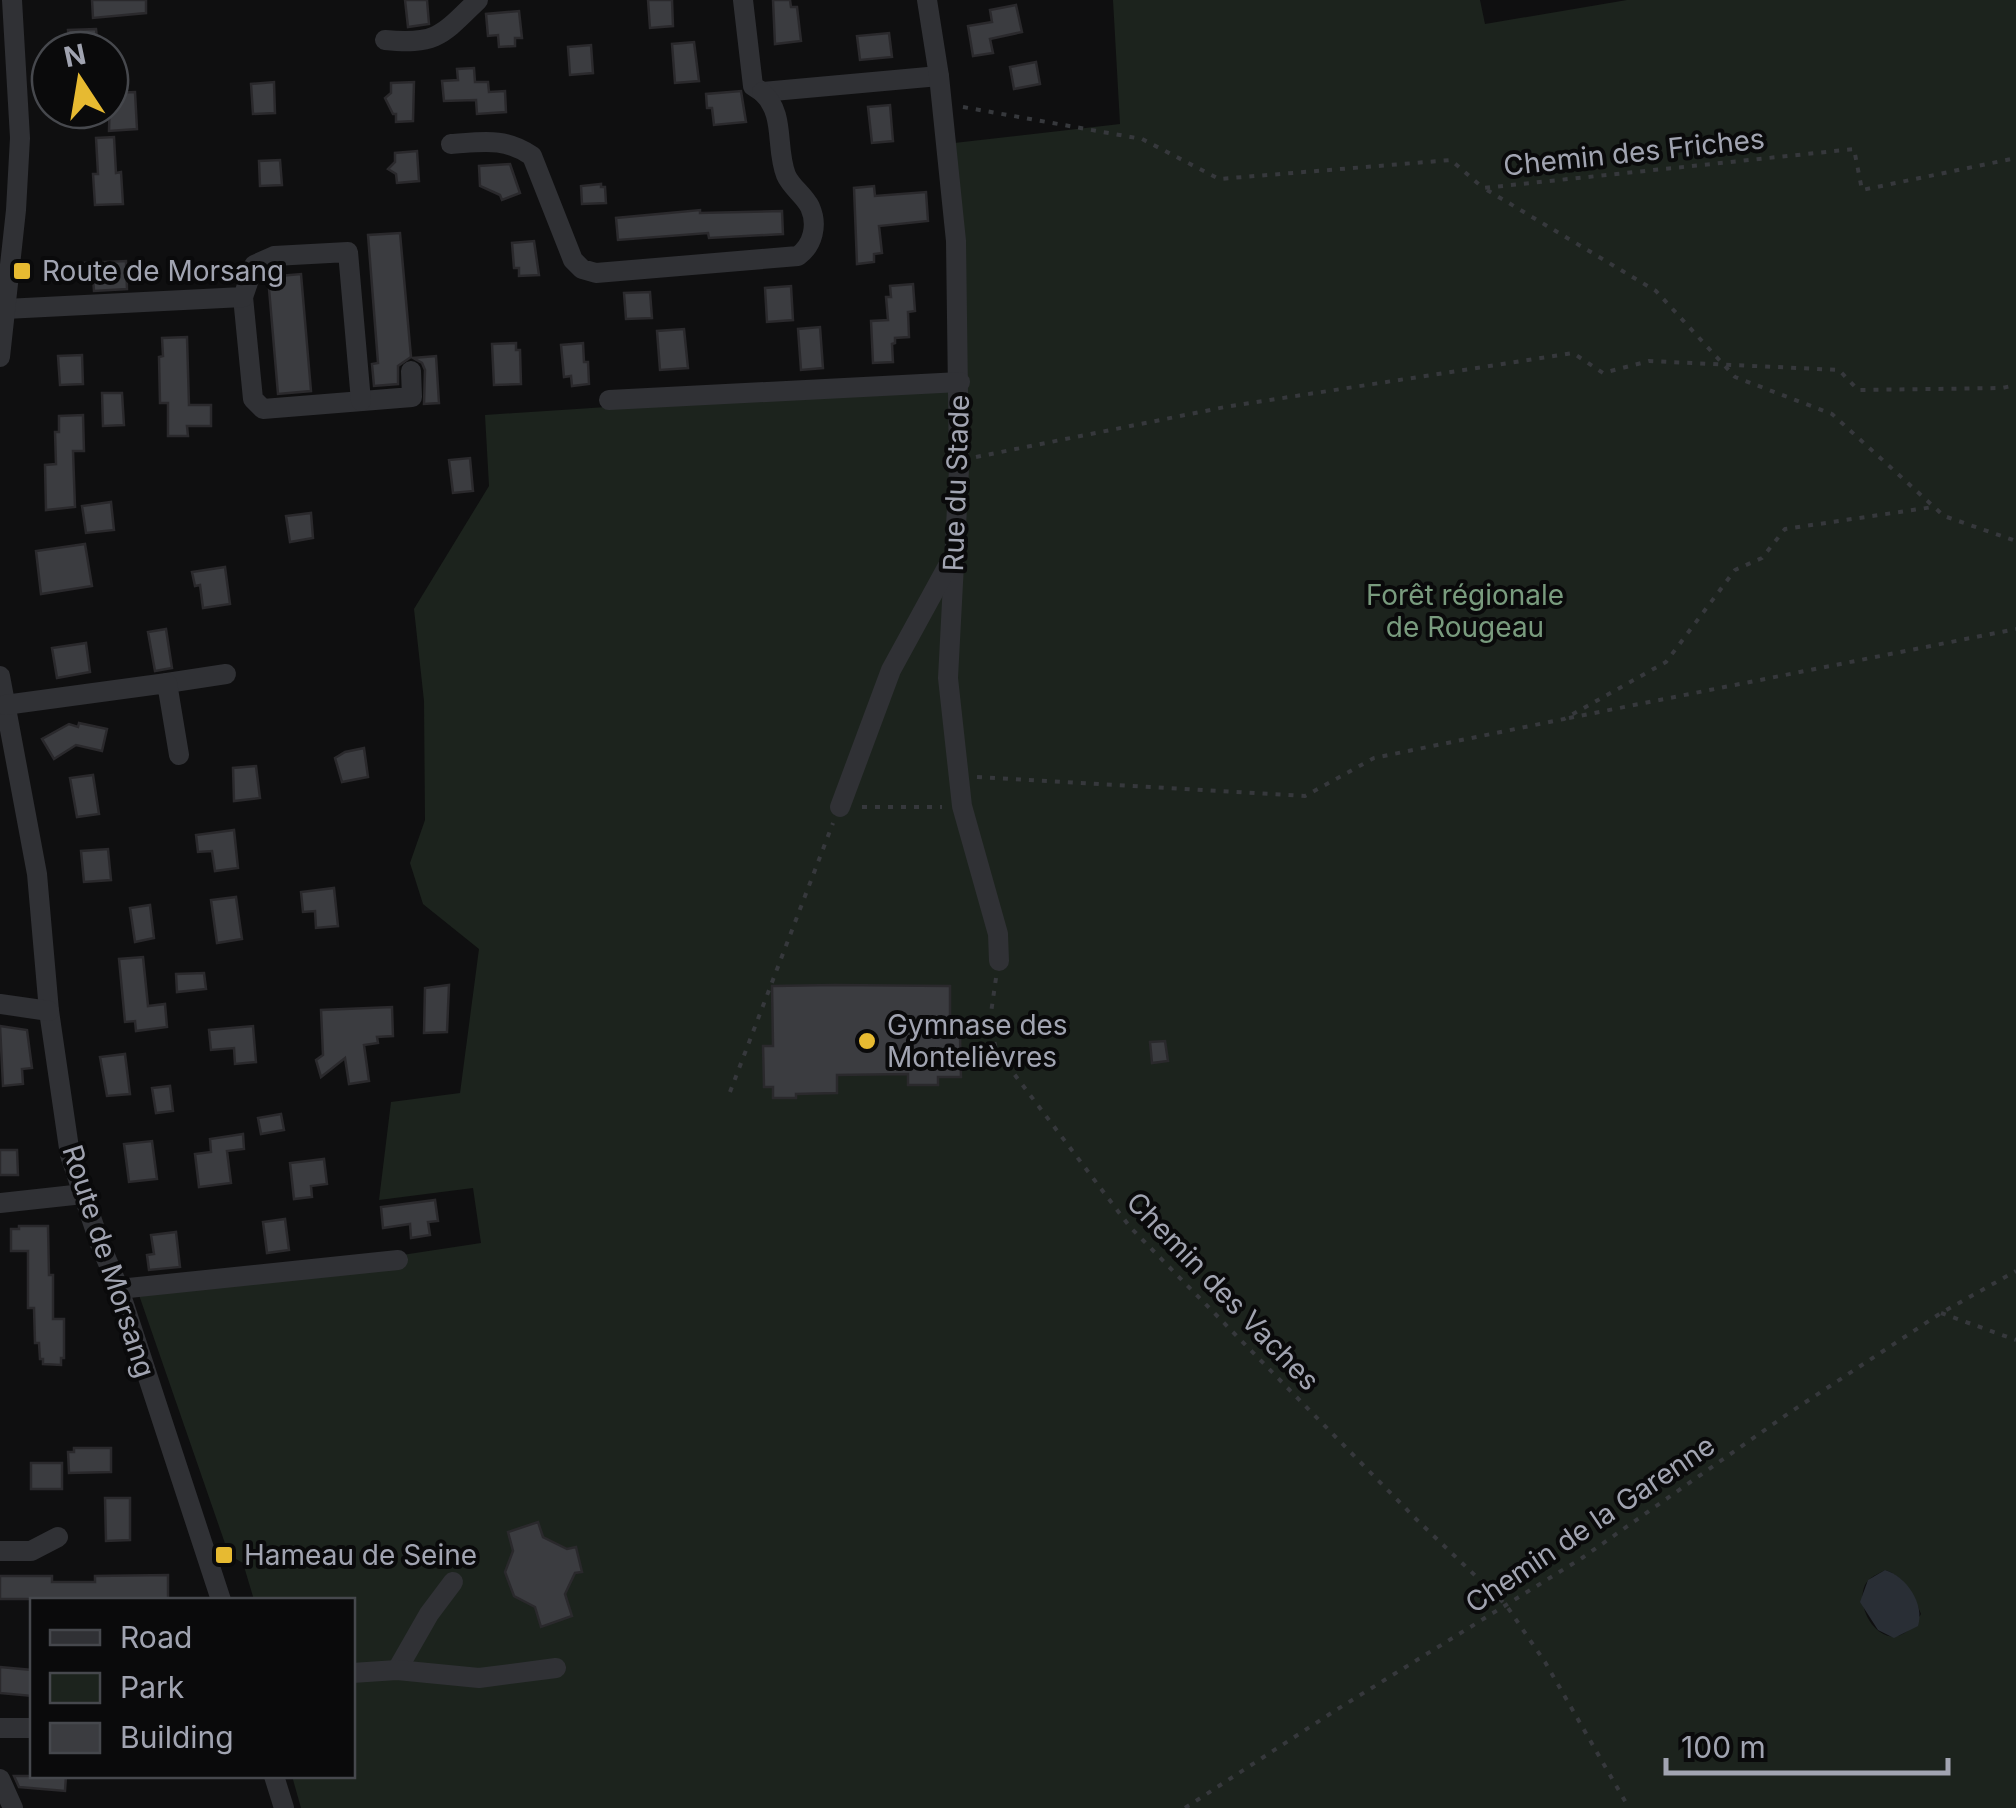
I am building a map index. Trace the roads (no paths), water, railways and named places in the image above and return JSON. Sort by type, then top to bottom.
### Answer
[{"type":"street","points":[[0,357],[20,138],[12,0]]},
{"type":"street","points":[[385,40],[417,43],[436,38],[478,0]]},
{"type":"street","points":[[450,144],[503,141],[532,156],[574,260],[582,269],[596,273],[798,256],[809,248],[814,234],[810,205],[786,177],[772,101],[753,86],[743,0]]},
{"type":"street","name":"Rue du Stade","points":[[927,0],[943,108],[956,242],[959,460],[948,678],[962,806],[998,934],[999,961]]},
{"type":"street","points":[[762,92],[939,76]]},
{"type":"street","points":[[361,401],[348,252],[274,256],[254,265],[243,297],[253,400],[263,408],[412,398],[411,371]]},
{"type":"street","points":[[5,309],[243,297]]},
{"type":"street","points":[[609,400],[960,382]]},
{"type":"street","points":[[840,807],[891,670],[953,556]]},
{"type":"street","points":[[2,692],[167,683],[226,674]]},
{"type":"street","name":"Route de Morsang","points":[[0,676],[37,874],[49,1010],[70,1155],[119,1289],[220,1598]]},
{"type":"street","points":[[167,683],[179,755]]},
{"type":"street","points":[[0,1004],[49,1010]]},
{"type":"street","points":[[0,1203],[83,1194]]},
{"type":"street","points":[[119,1289],[398,1260]]},
{"type":"street","points":[[0,1551],[31,1551],[58,1536]]},
{"type":"street","points":[[397,1670],[429,1614],[453,1582]]},
{"type":"street","points":[[355,1673],[397,1670],[479,1678],[556,1668]]},
{"type":"street","points":[[0,1728],[30,1728]]},
{"type":"street","points":[[275,1778],[284,1808]]},
{"type":"street","points":[[0,1779],[12,1808]]},
{"type":"place","name":"Route de Morsang","points":[[22,271]]},
{"type":"place","name":"Gymnase des Montelièvres","points":[[867,1041]]},
{"type":"place","name":"Hameau de Seine","points":[[224,1555]]},
{"type":"park label","name":"Forêt régionale de Rougeau","points":[[1465,611]]}]
